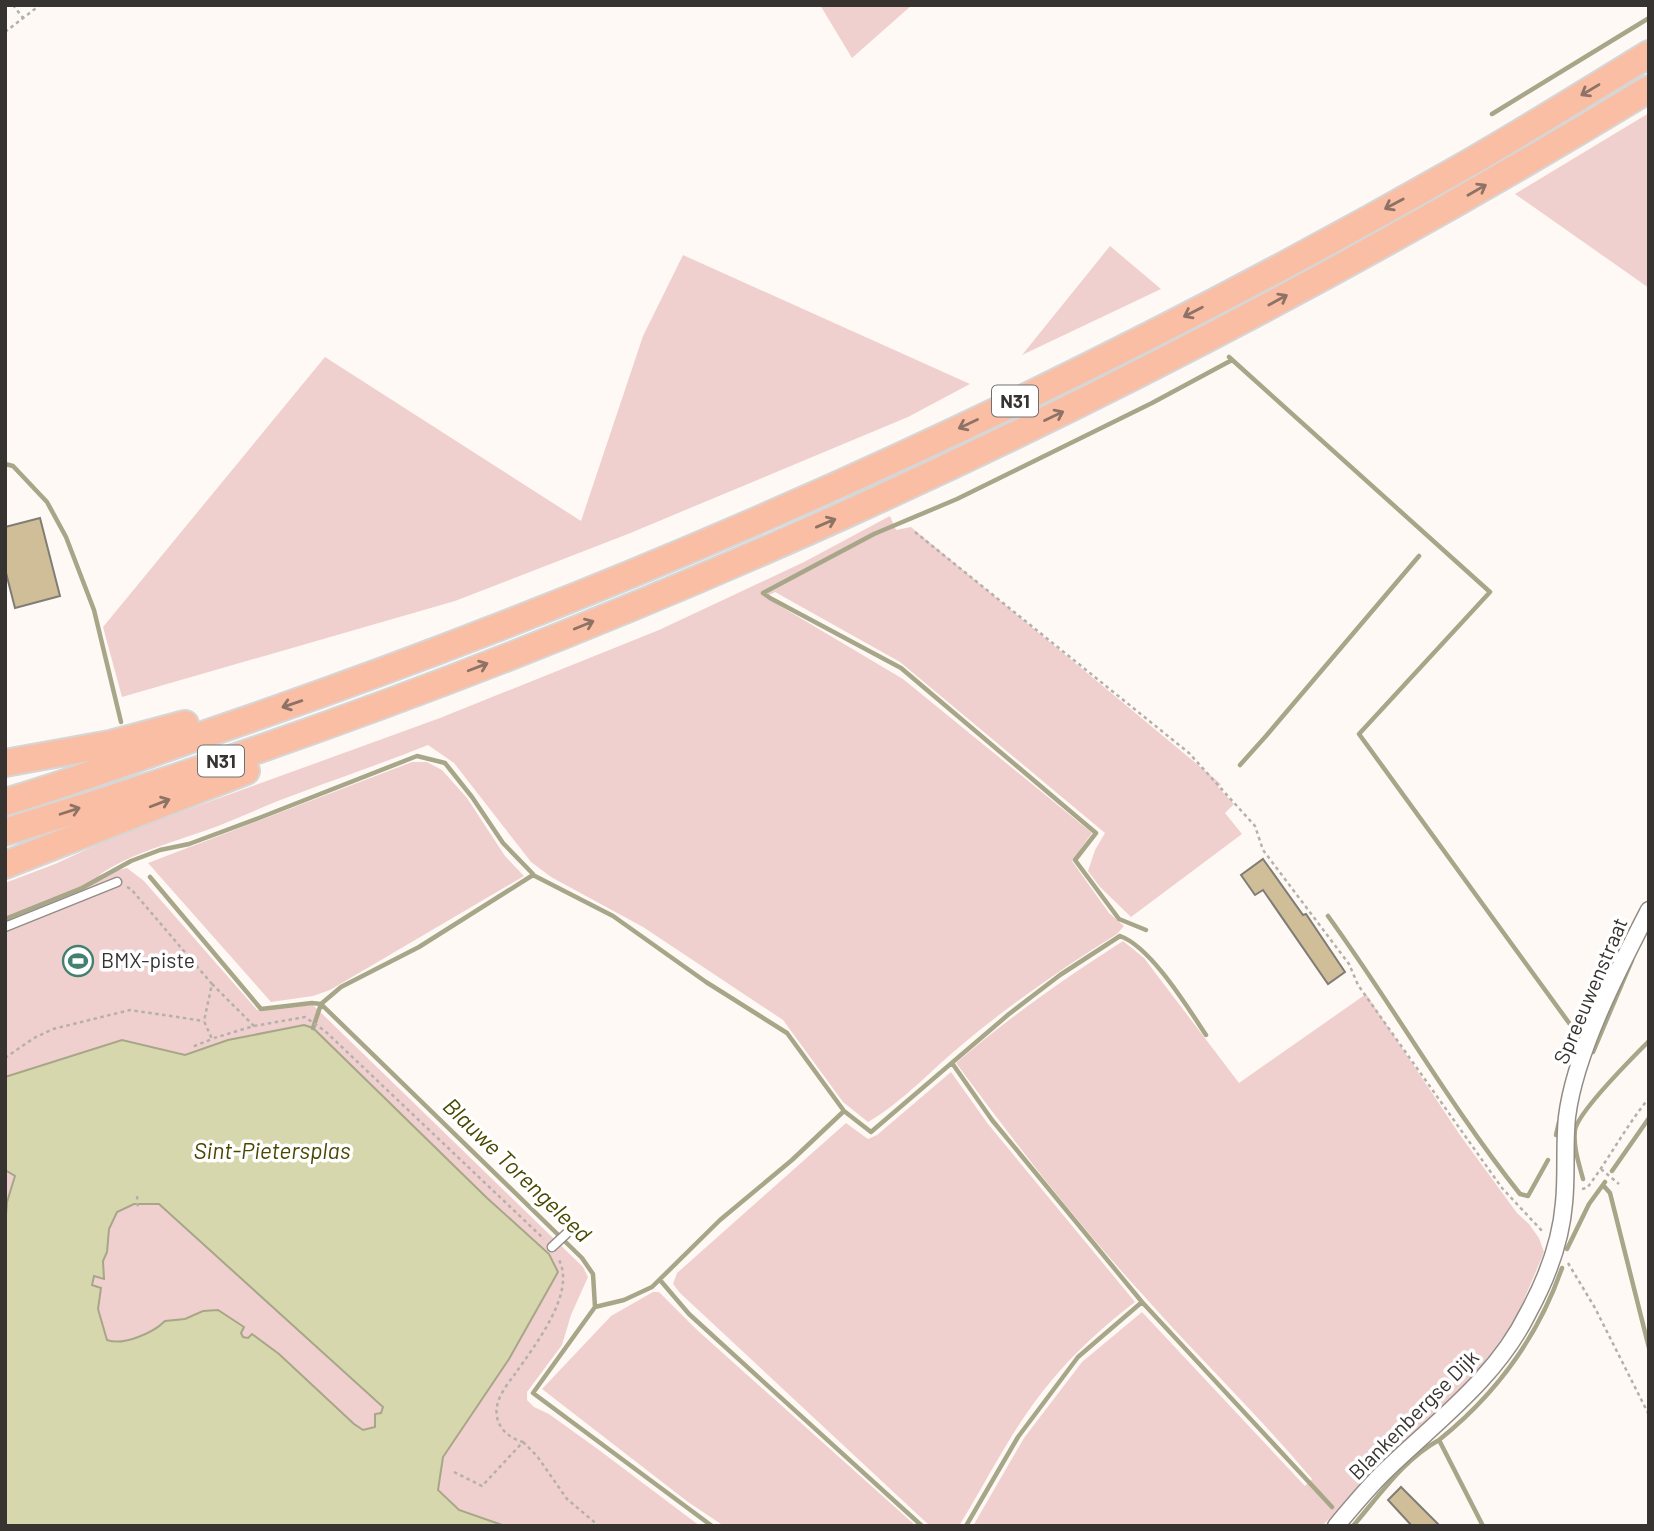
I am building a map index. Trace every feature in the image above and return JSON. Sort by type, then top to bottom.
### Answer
[{"type":"highway","name":"N31","points":[[5,802],[351,684],[639,571],[852,478],[1027,396],[1237,289],[1463,167],[1649,54]]},
{"type":"highway","name":"N31","points":[[5,832],[264,746],[435,684],[650,598],[859,509],[1062,413],[1250,316],[1406,230],[1649,89]]},
{"type":"highway","points":[[5,865],[320,743],[435,684]]},
{"type":"highway","points":[[5,763],[110,744],[210,718],[234,724]]},
{"type":"street","name":"Spreeuwenstraat","points":[[1563,1215],[1567,1116],[1580,1064],[1620,968],[1649,910]]},
{"type":"street","name":"Blankenbergse Dijk","points":[[1336,1526],[1381,1475],[1475,1389],[1506,1350],[1528,1315],[1556,1246],[1563,1215]]},
{"type":"lane","points":[[5,927],[117,882]]},
{"type":"lane","points":[[552,1247],[566,1234]]},
{"type":"path","points":[[13,5],[23,18]]},
{"type":"path","points":[[5,32],[40,5]]},
{"type":"path","points":[[915,532],[1189,753],[1255,826],[1263,850],[1349,964],[1358,985],[1478,1154],[1517,1206],[1556,1246],[1574,1270],[1649,1416]]},
{"type":"path","points":[[117,882],[131,889],[212,984],[254,1027]]},
{"type":"path","points":[[212,984],[204,1021],[212,1038]]},
{"type":"path","points":[[5,1058],[34,1038],[53,1029],[130,1010],[204,1021]]},
{"type":"path","points":[[192,1047],[212,1038],[305,1017],[325,1031],[552,1247],[564,1267],[558,1302],[547,1325],[498,1401],[496,1416],[501,1430],[523,1442],[537,1456],[567,1499],[600,1526]]},
{"type":"path","points":[[1565,1192],[1587,1188],[1633,1117],[1649,1098]]},
{"type":"path","points":[[1601,1169],[1619,1184]]},
{"type":"path","points":[[137,1196],[138,1209]]},
{"type":"path","points":[[454,1472],[482,1486],[523,1442]]},
{"type":"shaded area","points":[[820,5],[912,5],[852,58]]},
{"type":"shaded area","points":[[1649,113],[1649,288],[1515,194]]},
{"type":"shaded area","points":[[1110,246],[1161,289],[1022,355]]},
{"type":"shaded area","points":[[683,255],[970,384],[908,417],[628,534],[455,601],[122,697],[103,627],[325,357],[581,521],[643,336]]},
{"type":"shaded area","points":[[890,516],[896,530],[911,527],[1221,784],[1218,787],[1234,804],[1225,813],[1242,834],[1131,917],[1100,887],[1088,871],[1095,850],[1105,833],[900,662],[775,592],[765,597],[903,679],[1092,833],[1072,861],[1109,913],[1124,926],[1117,934],[1058,972],[1001,1014],[952,1053],[906,1095],[868,1122],[843,1102],[783,1020],[643,927],[551,877],[531,862],[454,763],[428,745],[142,853],[99,875],[127,868],[144,881],[257,1010],[313,1005],[583,1267],[588,1277],[571,1315],[562,1345],[527,1392],[527,1400],[700,1526],[5,1526],[5,883],[118,835],[440,718],[659,630],[804,562]]},
{"type":"shaded area","points":[[412,762],[427,762],[442,770],[467,798],[505,856],[524,876],[330,990],[313,996],[271,1002],[148,863]]},
{"type":"shaded area","points":[[1123,941],[1144,958],[1239,1083],[1366,994],[1460,1135],[1517,1213],[1539,1238],[1544,1252],[1516,1319],[1474,1376],[1322,1526],[973,1526],[1024,1438],[1082,1362],[1142,1312],[1305,1486],[1312,1479],[1070,1211],[956,1063],[1037,999]]},
{"type":"shaded area","points":[[951,1072],[988,1124],[1135,1302],[1081,1349],[1039,1397],[1014,1432],[959,1526],[930,1526],[673,1284],[677,1273],[846,1123],[868,1139],[877,1135]]},
{"type":"shaded area","points":[[653,1292],[659,1292],[696,1329],[916,1526],[724,1526],[688,1502],[542,1389],[611,1316]]},
{"type":"water","name":"Sint-Pietersplas","points":[[304,1025],[313,1028],[487,1198],[549,1254],[558,1272],[509,1359],[443,1457],[438,1490],[459,1510],[505,1526],[5,1526],[5,1228],[7,1202],[15,1176],[5,1170],[5,1077],[122,1040],[185,1055],[228,1040]],"holes":[[[134,1204],[159,1204],[383,1407],[381,1413],[375,1414],[375,1427],[363,1430],[354,1424],[279,1354],[252,1334],[248,1338],[243,1337],[241,1333],[244,1327],[218,1310],[203,1311],[185,1319],[165,1321],[146,1334],[129,1340],[107,1340],[98,1309],[101,1288],[92,1285],[94,1276],[104,1279],[103,1261],[107,1252],[109,1229],[117,1212]]]},
{"type":"building","points":[[40,518],[60,596],[15,608],[5,569],[5,527]]},
{"type":"building","points":[[1263,859],[1303,915],[1306,914],[1345,972],[1328,984],[1263,890],[1255,895],[1241,875]]},
{"type":"building","points":[[1401,1487],[1440,1526],[1412,1526],[1388,1500]]},
{"type":"waterway","points":[[1492,114],[1649,18]]},
{"type":"waterway","points":[[1229,357],[1490,592],[1359,734],[1580,1038],[1576,1052]]},
{"type":"waterway","points":[[1146,930],[1119,919],[1075,860],[1096,833],[901,668],[763,593],[874,534],[957,499],[1152,403],[1232,360]]},
{"type":"waterway","name":"Blauwe Torengeleed","points":[[5,464],[13,466],[47,502],[66,537],[94,610],[121,722]]},
{"type":"waterway","points":[[1240,765],[1419,556]]},
{"type":"waterway","points":[[5,919],[82,888],[131,861],[160,850],[189,844],[417,756],[445,763],[503,843],[533,874]]},
{"type":"waterway","points":[[313,1028],[321,1004],[341,987],[419,947],[533,875],[613,916],[706,982],[787,1033],[844,1111]]},
{"type":"waterway","name":"Blauwe Torengeleed","points":[[150,877],[261,1009],[321,1004],[582,1258],[593,1274],[595,1307],[533,1393],[712,1526]]},
{"type":"waterway","points":[[1328,916],[1494,1161],[1520,1194],[1528,1196],[1548,1160]]},
{"type":"waterway","points":[[595,1307],[624,1300],[652,1287],[720,1220],[792,1160],[844,1111],[871,1132],[1009,1014],[1060,975],[1120,936],[1132,942],[1156,965],[1206,1035]]},
{"type":"waterway","points":[[1593,1052],[1632,960]]},
{"type":"waterway","points":[[1583,1179],[1575,1143],[1578,1122],[1607,1085],[1649,1041]]},
{"type":"waterway","points":[[952,1063],[992,1120],[1142,1302],[1332,1507]]},
{"type":"waterway","points":[[1612,1171],[1649,1118]]},
{"type":"waterway","points":[[1556,1135],[1559,1122]]},
{"type":"waterway","points":[[1567,1249],[1589,1204],[1605,1182]]},
{"type":"waterway","points":[[1603,1185],[1610,1193],[1649,1348]]},
{"type":"waterway","points":[[1439,1440],[1478,1404],[1512,1363],[1541,1318],[1562,1268]]},
{"type":"waterway","points":[[660,1280],[689,1314],[922,1526]]},
{"type":"waterway","points":[[966,1526],[1018,1437],[1078,1357],[1142,1302]]},
{"type":"waterway","name":"Blauwe Torengeleed","points":[[1353,1526],[1403,1468],[1439,1440],[1483,1526]]},
{"type":"place","name":"BMX-piste","points":[[78,961]]}]
